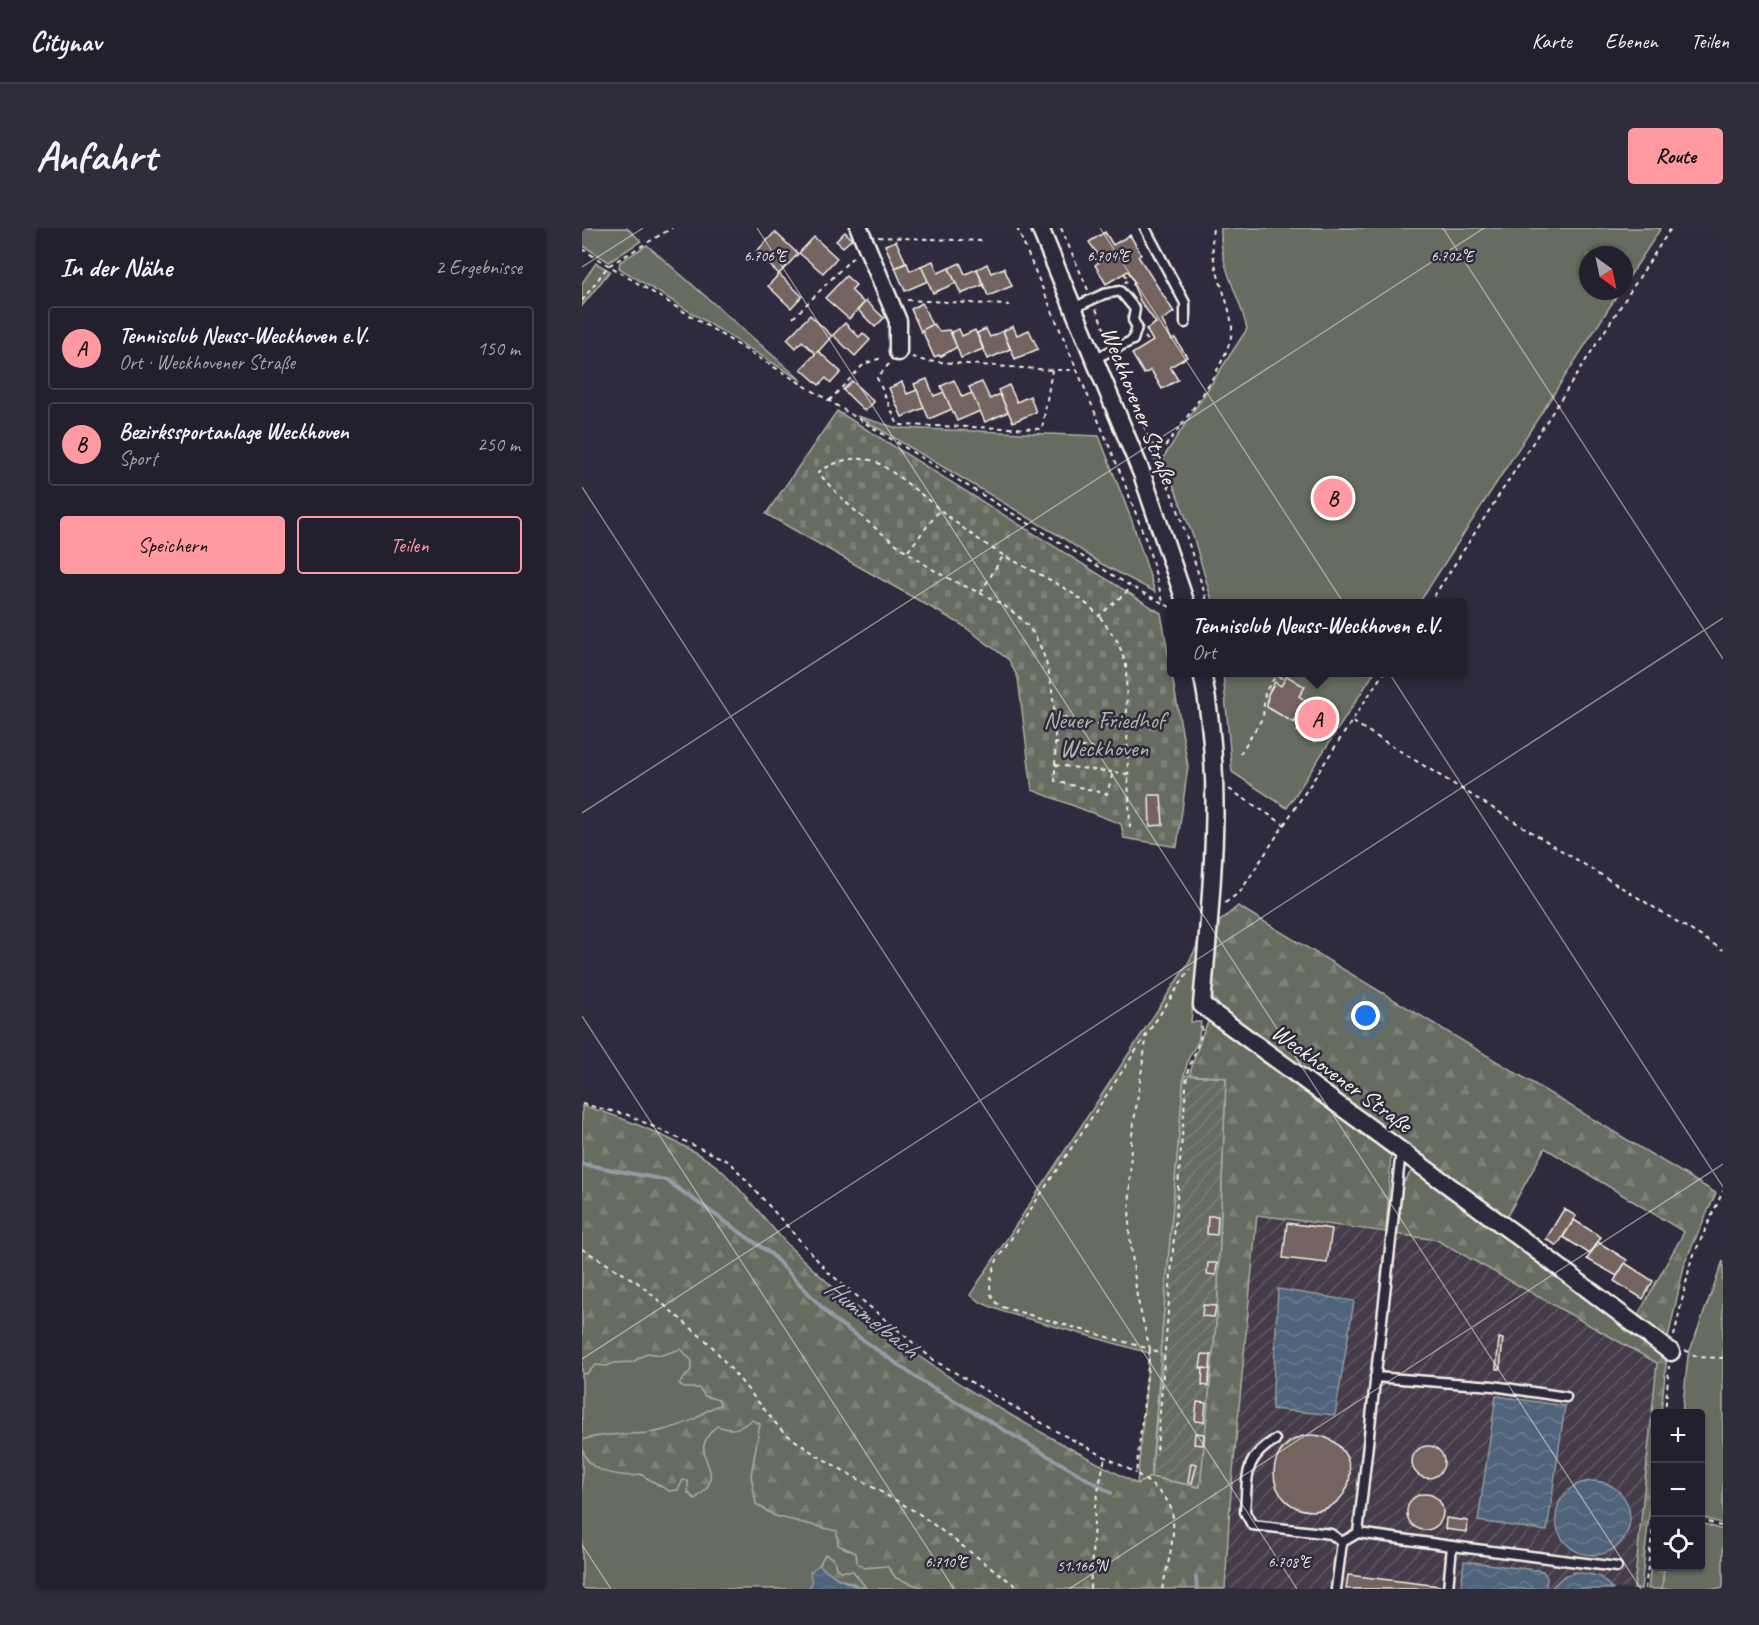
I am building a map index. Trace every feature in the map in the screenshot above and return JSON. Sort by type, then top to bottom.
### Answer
[{"type":"street","name":"Weckhovener Straße","points":[[1040,228],[1142,474],[1185,599]]},
{"type":"street","points":[[862,236],[898,321],[898,352]]},
{"type":"street","points":[[1202,1005],[1212,907],[1215,781],[1213,736],[1203,677]]},
{"type":"street","name":"Weckhovener Straße","points":[[1202,1005],[1665,1345],[1672,1347]]},
{"type":"lane","points":[[1145,228],[1185,303],[1185,323]]},
{"type":"lane","points":[[1072,308],[1112,291],[1120,291],[1135,309],[1133,320],[1137,327],[1137,334],[1133,340],[1094,359]]},
{"type":"lane","points":[[1358,1533],[1401,1151]]},
{"type":"lane","points":[[1375,1377],[1493,1386],[1566,1397]]},
{"type":"lane","points":[[1275,1440],[1258,1451],[1251,1460],[1245,1512],[1248,1521],[1252,1525],[1331,1534],[1342,1542]]},
{"type":"lane","points":[[1342,1542],[1358,1533],[1617,1567]]},
{"type":"lane","points":[[1336,1589],[1342,1542]]},
{"type":"lane","points":[[1448,1589],[1452,1546]]},
{"type":"path","points":[[582,301],[608,266],[672,228]]},
{"type":"path","points":[[1017,228],[1145,537],[1163,604]]},
{"type":"path","points":[[1061,228],[1157,456],[1207,599]]},
{"type":"path","points":[[1142,474],[1208,384],[1230,344],[1230,319],[1212,257],[1213,228]]},
{"type":"path","points":[[1432,599],[1671,228]]},
{"type":"path","points":[[793,318],[862,236],[983,241]]},
{"type":"path","points":[[582,249],[1132,587],[1167,606]]},
{"type":"path","points":[[1124,273],[1128,279]]},
{"type":"path","points":[[889,299],[1009,305]]},
{"type":"path","points":[[1147,338],[1150,344]]},
{"type":"path","points":[[829,402],[864,364],[898,352],[925,361],[1077,370]]},
{"type":"path","points":[[898,352],[877,378],[898,425],[1042,429],[1052,370]]},
{"type":"path","points":[[1113,772],[1107,794],[1055,782],[1049,674],[1032,631],[1019,615],[1000,601],[935,570],[908,551],[852,508],[818,472],[845,459],[860,457],[874,461],[939,511],[1003,555],[1066,589],[1089,605],[1099,616],[1123,652],[1126,665],[1130,828]]},
{"type":"path","points":[[908,551],[939,511]]},
{"type":"path","points":[[981,592],[1003,555]]},
{"type":"path","points":[[1099,616],[1132,587]]},
{"type":"path","points":[[1240,754],[1263,717],[1265,692],[1275,677]]},
{"type":"path","points":[[1212,907],[1236,896],[1381,677]]},
{"type":"path","points":[[1052,716],[1127,729]]},
{"type":"path","points":[[1353,722],[1723,950]]},
{"type":"path","points":[[1054,743],[1127,753]]},
{"type":"path","points":[[1055,765],[1128,774]]},
{"type":"path","points":[[1215,781],[1245,797],[1284,825]]},
{"type":"path","points":[[1163,1353],[1002,1307],[993,1300],[990,1289],[997,1260],[1192,966],[1207,952]]},
{"type":"path","points":[[1157,1450],[1187,1075],[1191,1058],[1202,1039],[1202,1005]]},
{"type":"path","points":[[1136,1473],[1150,1349],[1137,1297],[1128,1201],[1131,1142],[1147,1034]]},
{"type":"path","points":[[582,1104],[628,1115],[730,1162],[814,1259],[864,1305],[935,1361],[1136,1473],[1152,1485],[1170,1506],[1170,1558],[1162,1589]]},
{"type":"path","points":[[1665,1409],[1672,1347],[1689,1267],[1723,1191]]},
{"type":"path","points":[[582,1249],[637,1282],[711,1345],[783,1432],[816,1455],[918,1513],[1020,1589]]},
{"type":"path","points":[[1672,1347],[1698,1357],[1723,1358]]},
{"type":"path","points":[[1090,1589],[1095,1506],[1105,1457]]},
{"type":"path","points":[[1645,1589],[1654,1517]]},
{"type":"path","points":[[1705,1520],[1723,1527]]},
{"type":"shaded area","points":[[1257,1215],[1437,1240],[1658,1363],[1653,1409],[1651,1409],[1651,1429],[1634,1589],[1225,1589],[1230,1504]]},
{"type":"green space","points":[[582,228],[627,228],[641,241],[609,262],[582,245]]},
{"type":"green space","points":[[1221,228],[1661,228],[1633,271],[1633,246],[1579,246],[1579,300],[1614,300],[1422,599],[1212,599],[1194,539],[1163,458],[1247,329],[1223,255]]},
{"type":"green space","points":[[647,245],[802,381],[619,268],[620,262]]},
{"type":"green space","points":[[596,263],[610,271],[582,306],[582,283]]},
{"type":"green space","name":"Neuer Friedhof Weckhoven","points":[[837,411],[1161,613],[1167,647],[1167,677],[1172,677],[1188,766],[1177,847],[1124,838],[1121,824],[1032,790],[1018,678],[1009,660],[962,625],[766,514]]},
{"type":"green space","points":[[857,416],[897,428],[1099,436],[1132,521],[1155,592],[1100,563],[1063,538]]},
{"type":"green space","points":[[1223,677],[1371,677],[1287,808],[1232,772]]},
{"type":"green space","points":[[1238,906],[1716,1193],[1685,1262],[1668,1338],[1638,1315],[1684,1232],[1545,1148],[1505,1220],[1225,1013],[1211,995],[1219,922]]},
{"type":"green space","points":[[1202,925],[1191,1022],[1201,1022],[1198,1042],[1189,1057],[1184,1075],[1151,1477],[1137,1484],[1149,1353],[1004,1312],[970,1295],[1187,965],[1196,948]]},
{"type":"green space","points":[[1209,1021],[1388,1149],[1391,1156],[1386,1232],[1257,1215],[1230,1504],[1225,1589],[926,1589],[896,1578],[887,1566],[864,1568],[857,1563],[856,1553],[838,1545],[837,1531],[775,1516],[756,1504],[751,1475],[760,1424],[752,1420],[735,1429],[717,1426],[708,1435],[704,1443],[704,1451],[710,1478],[706,1490],[695,1499],[688,1493],[688,1481],[683,1480],[678,1490],[669,1491],[640,1474],[633,1476],[605,1472],[588,1461],[582,1440],[592,1437],[660,1431],[679,1426],[720,1405],[719,1400],[705,1396],[699,1388],[684,1388],[679,1384],[691,1370],[692,1361],[681,1349],[662,1355],[647,1353],[633,1362],[614,1363],[607,1366],[596,1365],[586,1374],[582,1373],[582,1106],[615,1116],[676,1142],[710,1162],[731,1180],[789,1246],[816,1272],[895,1338],[961,1385],[1137,1484],[1151,1477],[1199,1487],[1217,1313],[1226,1078],[1190,1075]]},
{"type":"green space","points":[[1184,1075],[1226,1078],[1217,1313],[1200,1487],[1151,1477],[1163,1355],[1160,1355]]},
{"type":"green space","points":[[1412,1170],[1420,1170],[1667,1355],[1661,1409],[1652,1409],[1657,1363],[1437,1240],[1396,1234],[1402,1185]]},
{"type":"green space","points":[[582,1242],[1043,1589],[582,1589]]},
{"type":"green space","points":[[1723,1261],[1723,1524],[1705,1518],[1705,1409],[1682,1409],[1688,1356]]},
{"type":"green space","points":[[1651,1422],[1651,1498],[1641,1589],[1634,1589]]},
{"type":"green space","points":[[1705,1524],[1723,1530],[1723,1589],[1662,1589],[1664,1571],[1705,1571]]},
{"type":"green space","points":[[825,1554],[834,1559],[836,1568],[841,1571],[853,1571],[867,1589],[837,1578],[819,1565]]},
{"type":"green space","points":[[1651,1565],[1651,1571],[1664,1571],[1662,1589],[1648,1589]]},
{"type":"water","points":[[1278,1289],[1354,1301],[1335,1415],[1272,1409]]},
{"type":"water","points":[[1496,1396],[1565,1406],[1547,1531],[1478,1521]]},
{"type":"water","points":[[1593,1481],[1607,1484],[1619,1492],[1627,1504],[1630,1518],[1627,1532],[1619,1544],[1607,1552],[1593,1555],[1579,1552],[1567,1544],[1559,1532],[1556,1518],[1559,1504],[1567,1492],[1579,1484]]},
{"type":"water","points":[[1464,1561],[1543,1571],[1547,1578],[1546,1589],[1461,1589]]},
{"type":"water","points":[[819,1565],[837,1578],[861,1589],[808,1589],[812,1583],[810,1572]]},
{"type":"water","points":[[1575,1572],[1599,1576],[1613,1589],[1550,1589],[1564,1576]]},
{"type":"building","points":[[775,232],[798,254],[779,274],[756,252]]},
{"type":"building","points":[[845,232],[852,239],[843,247],[836,241]]},
{"type":"building","points":[[1105,232],[1113,245],[1130,235],[1141,254],[1138,256],[1174,312],[1162,320],[1172,340],[1175,338],[1187,357],[1170,367],[1178,380],[1162,389],[1151,370],[1144,374],[1132,354],[1153,341],[1146,329],[1156,323],[1140,301],[1133,284],[1135,283],[1128,271],[1106,284],[1095,265],[1102,260],[1089,242]]},
{"type":"building","points":[[814,237],[837,258],[823,273],[799,253]]},
{"type":"building","points":[[896,241],[906,263],[895,268],[885,245]]},
{"type":"building","points":[[933,261],[938,273],[949,268],[956,283],[933,293],[921,266]]},
{"type":"building","points":[[907,263],[910,271],[921,266],[928,281],[905,291],[895,268]]},
{"type":"building","points":[[960,263],[965,274],[977,269],[983,285],[961,294],[949,268]]},
{"type":"building","points":[[987,264],[991,273],[1004,268],[1012,286],[988,296],[977,269]]},
{"type":"building","points":[[779,274],[802,296],[791,308],[768,286]]},
{"type":"building","points":[[846,276],[856,285],[851,290],[864,303],[849,319],[825,298]]},
{"type":"building","points":[[866,301],[884,318],[875,327],[858,310]]},
{"type":"building","points":[[922,303],[932,325],[921,332],[911,309]]},
{"type":"building","points":[[810,315],[832,336],[816,354],[802,341],[796,348],[787,339]]},
{"type":"building","points":[[845,323],[859,337],[863,333],[870,340],[855,356],[833,335]]},
{"type":"building","points":[[934,324],[939,331],[949,330],[957,347],[940,357],[939,355],[934,357],[922,330]]},
{"type":"building","points":[[1013,326],[1017,335],[1029,330],[1038,349],[1015,359],[1003,331]]},
{"type":"building","points":[[959,329],[962,336],[975,330],[983,349],[961,358],[951,332]]},
{"type":"building","points":[[986,329],[990,337],[1003,331],[1010,349],[988,359],[977,333]]},
{"type":"building","points":[[818,351],[841,372],[831,383],[826,378],[819,385],[801,369]]},
{"type":"building","points":[[927,379],[934,396],[944,392],[952,409],[929,419],[914,384]]},
{"type":"building","points":[[954,380],[962,397],[972,393],[980,411],[957,421],[941,386]]},
{"type":"building","points":[[852,381],[874,402],[865,411],[843,390]]},
{"type":"building","points":[[902,382],[907,394],[917,390],[924,408],[902,417],[889,388]]},
{"type":"building","points":[[982,382],[990,399],[1000,394],[1008,412],[985,422],[969,387]]},
{"type":"building","points":[[1009,385],[1017,402],[1030,396],[1036,412],[1013,422],[998,390]]},
{"type":"building","points":[[1289,677],[1305,687],[1299,696],[1307,702],[1294,723],[1267,707],[1268,694],[1275,682],[1281,686]]},
{"type":"building","points":[[1307,702],[1313,705],[1301,725],[1295,721]]},
{"type":"building","points":[[1315,702],[1332,713],[1315,742],[1297,731]]},
{"type":"building","points":[[1149,795],[1161,795],[1163,825],[1150,826]]},
{"type":"building","points":[[1564,1209],[1576,1216],[1557,1246],[1546,1239]]},
{"type":"building","points":[[1208,1216],[1218,1216],[1217,1235],[1207,1234]]},
{"type":"building","points":[[1574,1220],[1601,1237],[1590,1254],[1563,1237]]},
{"type":"building","points":[[1287,1223],[1332,1229],[1327,1263],[1283,1258]]},
{"type":"building","points":[[1598,1242],[1627,1260],[1617,1276],[1587,1259]]},
{"type":"building","points":[[1208,1263],[1217,1263],[1216,1275],[1207,1274]]},
{"type":"building","points":[[1625,1263],[1653,1281],[1643,1299],[1614,1281]]},
{"type":"building","points":[[1203,1305],[1216,1306],[1214,1317],[1202,1316]]},
{"type":"building","points":[[1499,1338],[1503,1339],[1500,1369],[1496,1369]]},
{"type":"building","points":[[1202,1354],[1211,1355],[1210,1369],[1200,1368]]},
{"type":"building","points":[[1203,1368],[1210,1369],[1208,1386],[1202,1385]]},
{"type":"building","points":[[1197,1402],[1206,1403],[1204,1422],[1195,1421]]},
{"type":"building","points":[[1195,1433],[1204,1434],[1203,1445],[1194,1444]]},
{"type":"building","points":[[1312,1435],[1326,1438],[1339,1446],[1347,1459],[1350,1473],[1347,1487],[1339,1500],[1326,1508],[1312,1511],[1298,1508],[1285,1500],[1277,1487],[1274,1473],[1277,1459],[1285,1446],[1298,1438]]},
{"type":"building","points":[[1428,1446],[1440,1450],[1444,1462],[1440,1474],[1428,1478],[1416,1474],[1412,1462],[1416,1450]]},
{"type":"building","points":[[1191,1463],[1197,1464],[1192,1483],[1188,1482]]},
{"type":"building","points":[[1425,1494],[1437,1500],[1443,1512],[1437,1524],[1425,1530],[1413,1524],[1407,1512],[1413,1500]]},
{"type":"building","points":[[1446,1518],[1468,1521],[1467,1532],[1445,1529]]},
{"type":"building","points":[[1348,1575],[1440,1586],[1440,1589],[1346,1589]]},
{"type":"waterway","name":"Hummelbach","points":[[582,1164],[666,1180],[771,1254],[833,1319],[923,1382],[1111,1493]]},
{"type":"waterway","name":"Hummelbach","points":[[1196,1577],[1197,1589]]},
{"type":"place","name":"Bezirkssportanlage Weckhoven","points":[[1333,498]]},
{"type":"place","name":"Tennisclub Neuss-Weckhoven e.V.","points":[[1317,719]]}]
